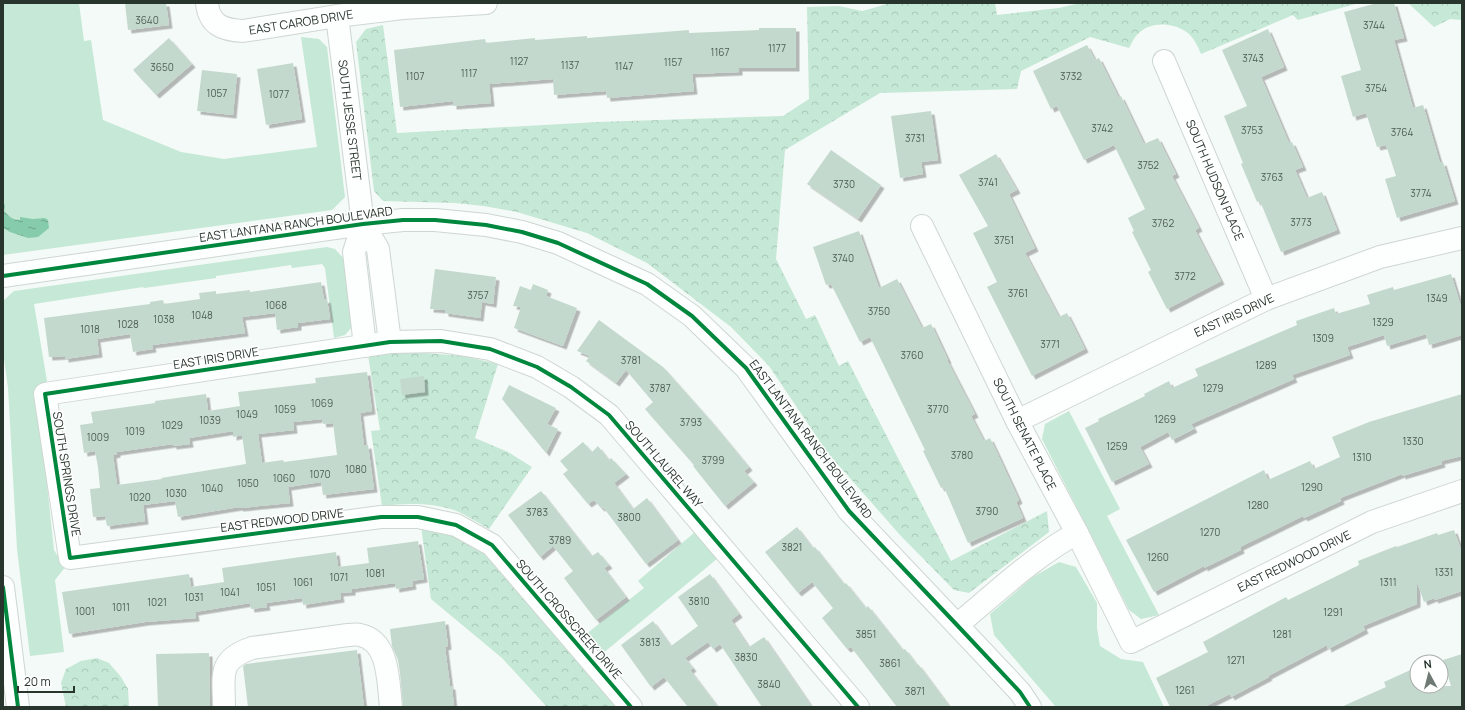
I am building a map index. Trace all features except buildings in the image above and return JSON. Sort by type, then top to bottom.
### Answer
[{"type":"street","name":"EAST CAROB DRIVE","points":[[210,13],[228,30],[243,31],[337,16],[403,8],[486,3]]},
{"type":"street","name":"SOUTH JESSE STREET","points":[[337,16],[364,224],[378,249],[390,342]]},
{"type":"street","name":"SOUTH HUDSON PLACE","points":[[1164,61],[1266,298]]},
{"type":"street","name":"EAST LANTANA RANCH BOULEVARD","points":[[3,276],[364,224],[403,220],[435,220],[486,225],[522,232],[558,243],[647,284],[692,316],[746,368],[849,511],[1020,692],[1030,707]]},
{"type":"street","name":"SOUTH JESSE STREET","points":[[364,224],[354,252],[364,346]]},
{"type":"street","name":"SOUTH SENATE PLACE","points":[[922,226],[1017,421],[1077,533],[1131,642]]},
{"type":"street","name":"EAST IRIS DRIVE","points":[[1017,421],[1266,298],[1380,257],[1462,238]]},
{"type":"street","name":"SOUTH LAUREL WAY","points":[[390,342],[441,341],[490,349],[537,367],[571,387],[609,415],[858,707]]},
{"type":"street","name":"EAST IRIS DRIVE","points":[[45,394],[390,342]]},
{"type":"street","name":"SOUTH SPRINGS DRIVE","points":[[45,394],[70,558]]},
{"type":"street","name":"EAST REDWOOD DRIVE","points":[[1131,642],[1372,522],[1462,491]]},
{"type":"street","name":"EAST REDWOOD DRIVE","points":[[70,558],[381,517],[418,517],[456,525],[492,545]]},
{"type":"street","points":[[958,625],[1018,574],[1059,543],[1077,533]]},
{"type":"street","name":"SOUTH CROSSCREEK DRIVE","points":[[492,545],[631,707]]},
{"type":"street","points":[[3,587],[18,707]]},
{"type":"street","points":[[224,707],[224,673],[229,660],[239,652],[252,648],[348,635],[359,635],[370,638],[380,648],[385,659],[391,707]]},
{"type":"green space","points":[[3,3],[79,3],[84,41],[91,40],[103,120],[181,152],[224,159],[317,147],[301,37],[319,39],[327,47],[345,197],[332,210],[3,255]]},
{"type":"green space","points":[[886,3],[995,3],[997,15],[1059,8],[1080,3],[1359,3],[1298,20],[1293,15],[1201,54],[1195,41],[1188,33],[1179,28],[1167,25],[1154,25],[1143,30],[1135,37],[1129,48],[1090,37],[1021,71],[1017,89],[880,93],[785,150],[776,259],[806,319],[815,315],[839,366],[848,361],[951,561],[1047,511],[1049,532],[969,593],[954,590],[900,535],[827,452],[769,366],[731,327],[647,263],[587,233],[517,212],[455,203],[383,201],[374,191],[356,42],[366,29],[383,25],[397,133],[598,122],[783,116],[809,99],[807,7],[839,6],[862,11],[884,5]]},
{"type":"green space","points":[[1408,3],[1462,3],[1462,20],[1450,19],[1434,27]]},
{"type":"green space","points":[[327,247],[335,249],[346,261],[353,318],[351,328],[345,335],[334,338],[325,268],[322,264],[292,268],[291,265],[216,276],[216,278],[143,287],[34,304],[47,381],[37,392],[54,550],[66,566],[55,580],[64,652],[30,656],[17,549],[8,388],[3,351],[4,300],[14,291]]},
{"type":"green space","points":[[410,352],[464,356],[498,364],[475,438],[508,452],[532,467],[489,529],[459,512],[440,506],[401,504],[382,506],[371,431],[380,430],[368,355]]},
{"type":"green space","points":[[1069,411],[1120,509],[1107,516],[1159,615],[1141,619],[1129,610],[1042,439],[1045,424]]},
{"type":"green space","points":[[421,526],[456,535],[487,556],[616,707],[547,707],[502,658],[431,599]]},
{"type":"green space","points":[[695,532],[718,558],[602,654],[585,635],[644,588],[638,581]]},
{"type":"green space","points":[[1059,562],[1076,567],[1097,603],[1097,628],[1100,646],[1121,659],[1143,662],[1164,707],[1056,707],[994,635],[990,614],[1033,577]]},
{"type":"green space","points":[[97,658],[109,663],[121,677],[128,689],[129,707],[66,707],[61,683],[66,669],[81,661]]},
{"type":"water","points":[[3,201],[5,206],[4,211],[9,216],[17,220],[20,220],[20,217],[33,219],[45,218],[48,220],[49,228],[38,237],[28,238],[3,228]]},
{"type":"cycle path","points":[[3,276],[363,224],[403,220],[435,220],[486,225],[522,232],[558,243],[647,284],[692,316],[746,368],[849,511],[1020,692],[1030,707]]},
{"type":"cycle path","points":[[631,707],[492,545],[456,525],[418,517],[381,517],[70,558],[45,394],[390,342],[441,341],[490,349],[537,367],[571,387],[609,415],[858,707]]},
{"type":"cycle path","points":[[3,587],[18,707]]}]
